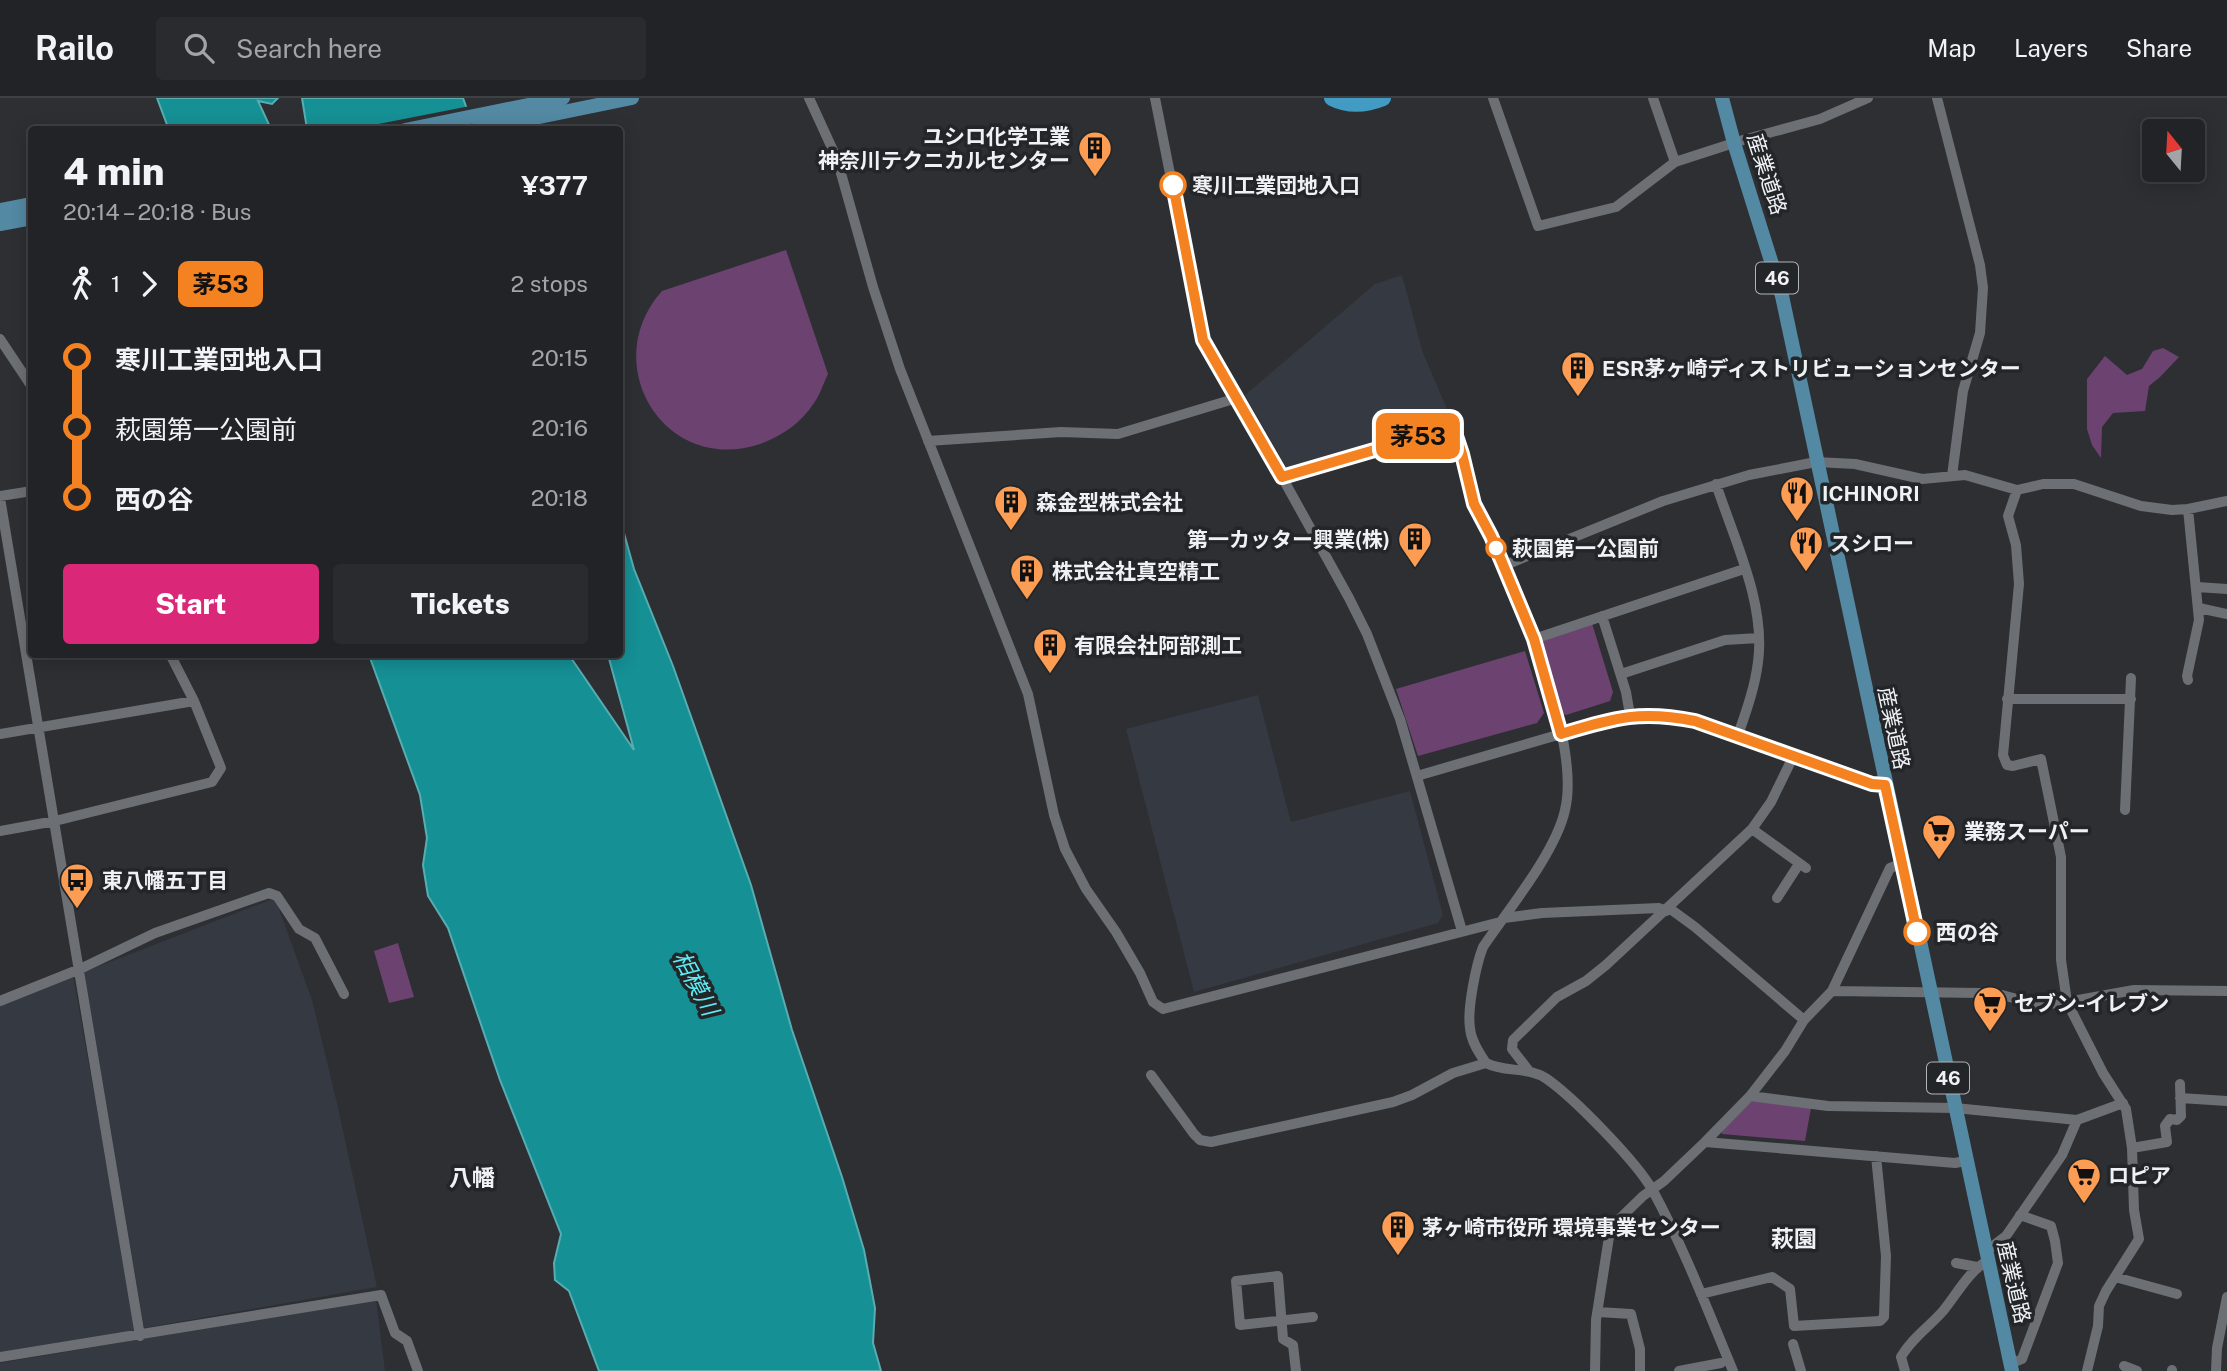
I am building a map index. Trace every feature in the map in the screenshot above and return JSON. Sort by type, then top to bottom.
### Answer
[{"type":"highway","points":[[1332,98],[1363,104],[1383,98]]},
{"type":"main road","points":[[425,126],[562,98]]},
{"type":"main road","points":[[495,126],[632,98]]},
{"type":"main road","name":"産業道路","points":[[1722,98],[1782,296],[1955,1108],[1983,1260],[2011,1367]]},
{"type":"main road","points":[[0,210],[28,205]]},
{"type":"main road","points":[[0,225],[28,219]]},
{"type":"street","points":[[809,98],[837,159],[900,369],[1028,694],[1054,815],[1065,849],[1086,889],[1116,932],[1158,1008],[1163,1009],[1502,920],[1542,913],[1659,908],[1668,909],[1695,927],[1804,1020]]},
{"type":"street","points":[[1155,98],[1203,340],[1282,477],[1367,634],[1385,678],[1417,776],[1462,931]]},
{"type":"street","points":[[1493,98],[1538,226],[1616,207],[1675,162],[1819,119],[1868,98]]},
{"type":"street","points":[[1653,98],[1675,162]]},
{"type":"street","points":[[1937,98],[1980,265],[1983,288],[1980,333],[1963,391],[1952,476]]},
{"type":"street","points":[[0,340],[28,381]]},
{"type":"street","points":[[928,441],[1061,432],[1118,434],[1237,398]]},
{"type":"street","points":[[1282,477],[1453,427],[1474,504],[1534,639],[1561,734],[1570,785],[1565,813],[1553,842],[1483,947],[1478,961],[1469,1020],[1471,1037],[1486,1063]]},
{"type":"street","points":[[1503,566],[1662,500],[1749,475],[1816,462],[1855,464],[1922,480],[1952,476],[1975,477],[2017,490],[2043,484],[2070,484],[2141,506],[2188,509],[2227,501]]},
{"type":"street","points":[[1716,484],[1754,599],[1759,638],[1754,682],[1738,735]]},
{"type":"street","points":[[2017,490],[2008,516],[2016,545],[2019,584],[2007,699],[2004,761],[2013,766],[2041,759],[2063,874],[2061,960],[2067,1002],[2103,1073],[2123,1103],[2132,1148],[2134,1210],[2139,1239],[2099,1306],[2098,1326],[2087,1371]]},
{"type":"street","points":[[28,492],[0,497],[140,1336]]},
{"type":"street","points":[[2188,509],[2200,620],[2188,680]]},
{"type":"street","points":[[1534,639],[1744,569]]},
{"type":"street","points":[[2197,587],[2227,589]]},
{"type":"street","points":[[2199,608],[2227,614]]},
{"type":"street","points":[[1602,616],[1630,715]]},
{"type":"street","points":[[1620,674],[1725,640],[1759,638]]},
{"type":"street","points":[[0,831],[55,821],[212,782],[221,768],[194,701],[172,658]]},
{"type":"street","points":[[2125,810],[2131,678]]},
{"type":"street","points":[[2007,699],[2131,699]]},
{"type":"street","points":[[0,734],[194,701]]},
{"type":"street","points":[[1417,776],[1630,715],[1650,714],[1695,721],[1872,784],[1885,785]]},
{"type":"street","points":[[1529,1071],[1512,1049],[1513,1040],[1557,997],[1586,981],[1668,909],[1752,829],[1771,802],[1793,757]]},
{"type":"street","points":[[1752,829],[1803,866],[1777,898]]},
{"type":"street","points":[[1595,1371],[1598,1312],[1608,1230],[1705,1142],[1750,1096],[1785,1051],[1804,1020],[1832,991],[1890,868],[1903,863]]},
{"type":"street","points":[[0,1001],[80,969],[155,933],[270,893],[277,896],[299,929],[315,938],[344,993]]},
{"type":"street","points":[[1832,991],[2002,995],[2039,1005],[2134,990],[2227,991]]},
{"type":"street","points":[[1151,1075],[1194,1134],[1200,1140],[1211,1142],[1380,1106],[1412,1095],[1453,1073],[1486,1063],[1504,1069],[1529,1071],[1548,1079],[1621,1152],[1652,1190],[1701,1294],[1733,1371]]},
{"type":"street","points":[[2132,1148],[2167,1142],[2165,1126],[2170,1119],[2177,1120],[2180,1116],[2180,1084]]},
{"type":"street","points":[[1750,1096],[1828,1106],[1955,1108],[2077,1120],[2123,1103]]},
{"type":"street","points":[[2180,1098],[2227,1101]]},
{"type":"street","points":[[1905,1371],[1902,1357],[1907,1347],[1943,1311],[1983,1260],[2006,1236],[2062,1155],[2077,1120]]},
{"type":"street","points":[[1705,1142],[1955,1163],[1965,1161]]},
{"type":"street","points":[[1701,1294],[1772,1277],[1790,1289],[1794,1325],[1880,1321],[1884,1317],[1886,1256],[1876,1156]]},
{"type":"street","points":[[2011,1367],[2022,1359],[2057,1263],[2055,1241],[2050,1226],[2021,1215]]},
{"type":"street","points":[[1956,1263],[1983,1260]]},
{"type":"street","points":[[1296,1371],[1293,1345],[1283,1339],[1282,1321],[1278,1276],[1236,1280],[1240,1325],[1282,1321],[1313,1317]]},
{"type":"street","points":[[2115,1277],[2177,1294]]},
{"type":"street","points":[[0,1357],[381,1295],[395,1333],[407,1341],[418,1371]]},
{"type":"street","points":[[2216,1371],[2227,1297]]},
{"type":"street","points":[[1598,1312],[1631,1314],[1640,1349],[1640,1371]]},
{"type":"street","points":[[1793,1344],[1801,1371]]},
{"type":"street","points":[[1679,1371],[1721,1363]]},
{"type":"shaded area","points":[[786,250],[828,374],[820,393],[797,423],[768,441],[726,450],[695,444],[670,429],[651,406],[639,379],[636,350],[644,320],[662,291]]},
{"type":"shaded area","points":[[1402,275],[1423,353],[1451,418],[1286,467],[1245,395],[1375,284]]},
{"type":"shaded area","points":[[2163,348],[2179,357],[2149,386],[2145,411],[2113,413],[2102,427],[2101,458],[2092,445],[2087,429],[2087,379],[2105,356],[2127,375],[2142,369],[2153,351]]},
{"type":"shaded area","points":[[1591,620],[1613,692],[1610,701],[1566,715],[1560,713],[1538,639]]},
{"type":"shaded area","points":[[1525,651],[1544,713],[1537,723],[1418,756],[1396,689]]},
{"type":"shaded area","points":[[1258,695],[1291,822],[1410,791],[1443,915],[1438,923],[1194,992],[1126,729]]},
{"type":"shaded area","points":[[275,898],[312,1000],[377,1287],[144,1328],[84,972]]},
{"type":"shaded area","points":[[398,943],[414,997],[389,1003],[374,951]]},
{"type":"shaded area","points":[[73,975],[136,1330],[0,1353],[0,1004]]},
{"type":"shaded area","points":[[1756,1100],[1811,1108],[1805,1141],[1722,1134],[1721,1131],[1748,1103]]},
{"type":"shaded area","points":[[376,1299],[385,1371],[0,1371],[0,1363]]},
{"type":"water","points":[[157,98],[278,98],[272,104],[258,101],[270,126],[168,126]]},
{"type":"water","points":[[302,98],[463,98],[473,126],[307,126]]},
{"type":"water","name":"相模川","points":[[623,530],[634,569],[673,666],[751,885],[792,1030],[842,1177],[864,1250],[875,1308],[873,1343],[881,1371],[599,1371],[569,1291],[555,1280],[554,1263],[561,1234],[500,1080],[448,928],[428,896],[423,865],[427,838],[420,795],[370,658],[571,658],[634,750],[609,658],[623,658]]},
{"type":"pier","points":[[470,106],[477,126],[368,126]]},
{"type":"bus line","name":"茅53","points":[[1173,185],[1203,340],[1282,477],[1453,427],[1474,504],[1491,536],[1534,639],[1561,734],[1630,715],[1672,716],[1738,735],[1872,784],[1885,785],[1917,932]]},
{"type":"place","name":"ユシロ化学工業 神奈川テクニカルセンター","points":[[1095,178]]},
{"type":"place","name":"寒川工業団地入口","points":[[1173,185]]},
{"type":"place","name":"ESR茅ヶ崎ディストリビューションセンター","points":[[1578,398]]},
{"type":"place","name":"ICHINORI","points":[[1797,523]]},
{"type":"place","name":"森金型株式会社","points":[[1011,532]]},
{"type":"place","name":"萩園第一公園前","points":[[1496,548]]},
{"type":"place","name":"第一カッター興業(株)","points":[[1415,569]]},
{"type":"place","name":"スシロー","points":[[1806,573]]},
{"type":"place","name":"株式会社真空精工","points":[[1027,601]]},
{"type":"place","name":"有限会社阿部測工","points":[[1050,675]]},
{"type":"place","name":"業務スーパー","points":[[1939,861]]},
{"type":"place","name":"東八幡五丁目","points":[[77,910]]},
{"type":"place","name":"西の谷","points":[[1917,932]]},
{"type":"place","name":"セブン-イレブン","points":[[1990,1033]]},
{"type":"place","name":"ロピア","points":[[2084,1205]]},
{"type":"place","name":"茅ヶ崎市役所 環境事業センター","points":[[1398,1257]]},
{"type":"district","name":"八幡","points":[[472,1177]]},
{"type":"district","name":"萩園","points":[[1794,1238]]}]
